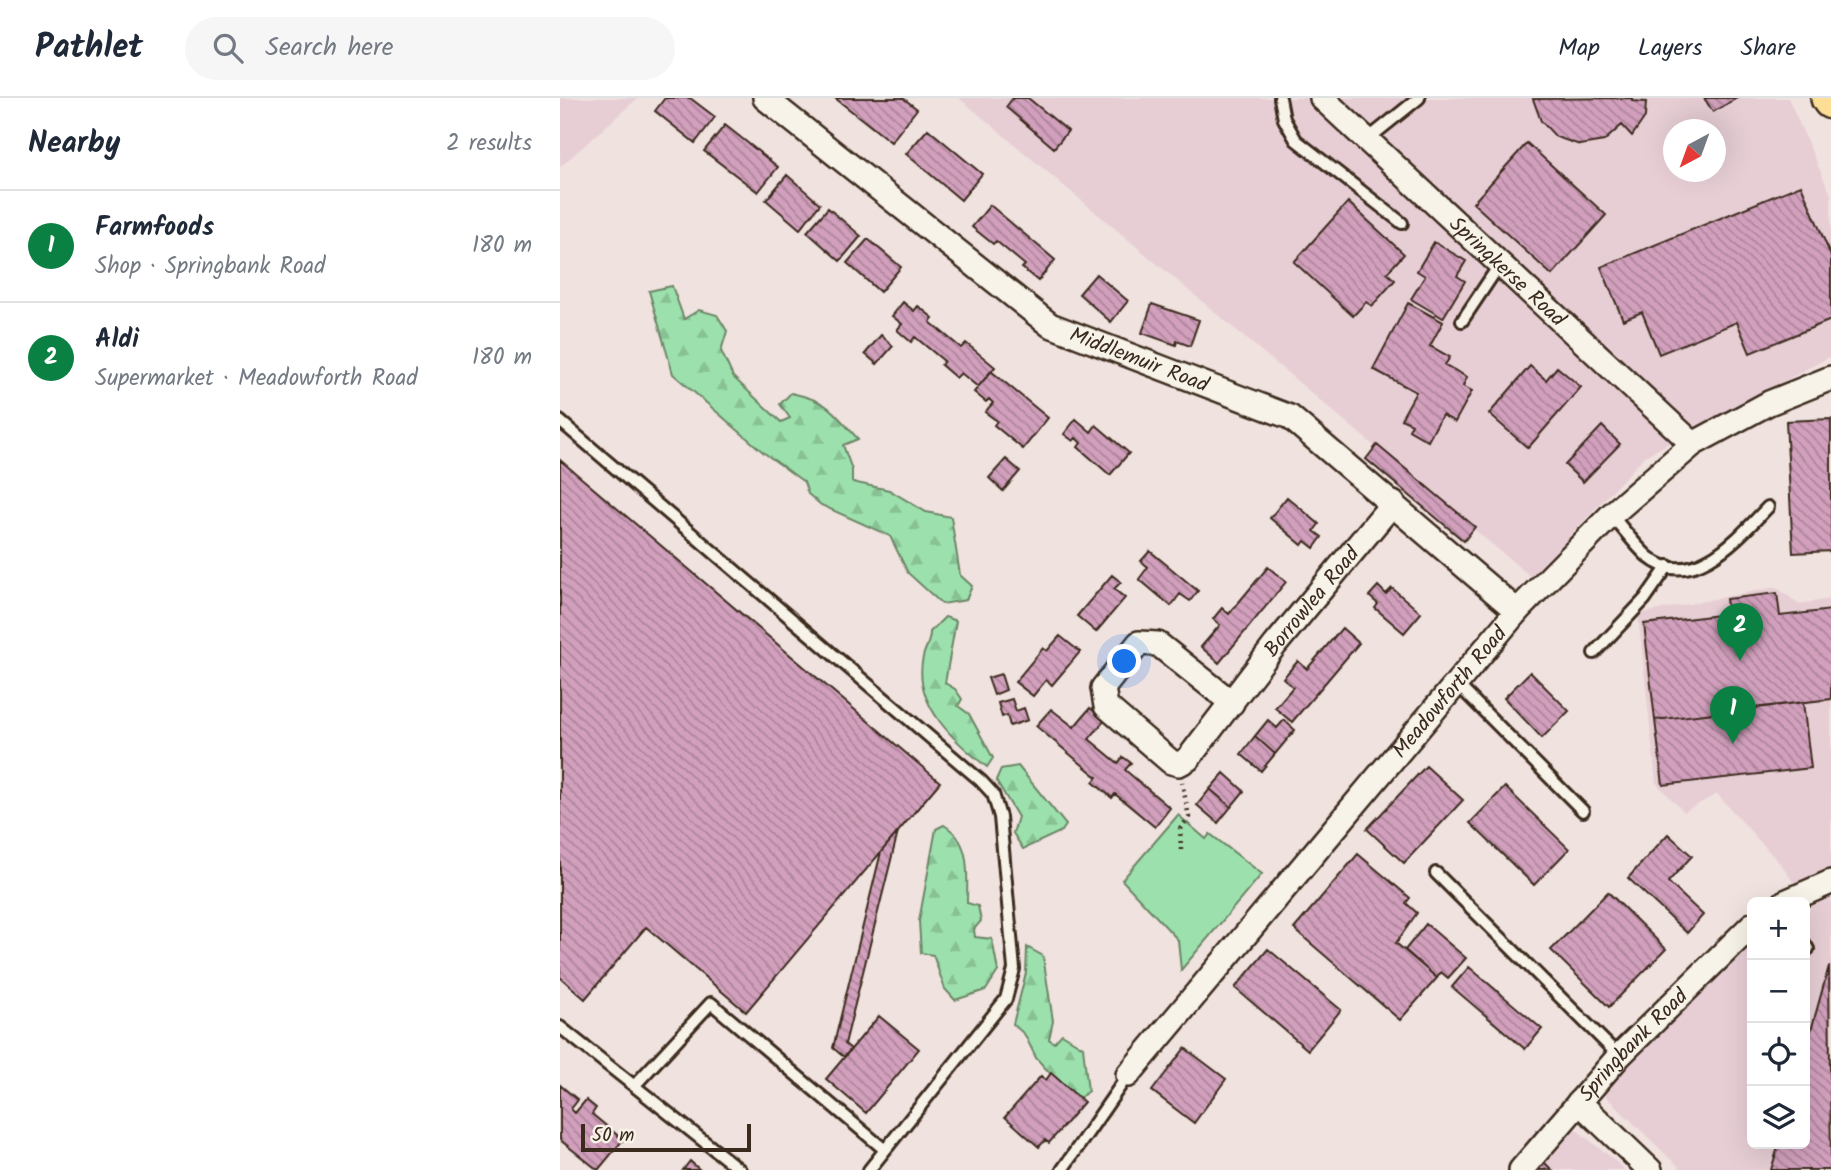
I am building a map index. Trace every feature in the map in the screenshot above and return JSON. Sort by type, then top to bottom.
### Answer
[{"type":"street","name":"Middlemuir Road","points":[[765,98],[1050,325],[1290,417],[1517,611]]},
{"type":"street","name":"Springkerse Road","points":[[1322,98],[1502,262],[1693,444]]},
{"type":"street","name":"Meadowforth Road","points":[[1128,1075],[1517,611],[1611,515],[1693,444],[1769,403],[1831,378]]},
{"type":"street","name":"Borrowlea Road","points":[[1179,764],[1188,759],[1275,645],[1393,503]]},
{"type":"street","points":[[1179,764],[1171,762],[1106,706],[1103,688],[1139,643],[1158,644],[1232,703]]},
{"type":"street","points":[[1796,897],[1831,882]]},
{"type":"street","name":"Springbank Road","points":[[1521,1170],[1619,1056],[1747,930]]},
{"type":"street","points":[[1580,1102],[1650,1170]]},
{"type":"lane","points":[[1280,98],[1284,119],[1296,140],[1402,223]]},
{"type":"lane","points":[[1368,139],[1419,98]]},
{"type":"lane","points":[[1462,321],[1502,262]]},
{"type":"lane","points":[[560,421],[981,780],[993,794],[1000,817],[1014,969],[1009,989],[991,1019],[869,1170]]},
{"type":"lane","points":[[1611,515],[1648,557],[1668,566],[1699,565],[1724,551],[1768,507]]},
{"type":"lane","points":[[1594,653],[1645,599],[1668,566]]},
{"type":"lane","points":[[1457,684],[1583,811]]},
{"type":"lane","points":[[1436,873],[1619,1056]]},
{"type":"lane","points":[[634,1086],[711,1003],[885,1150]]},
{"type":"lane","points":[[560,1027],[740,1170]]},
{"type":"lane","points":[[1062,1170],[1128,1075]]},
{"type":"path","points":[[1179,764],[1189,817],[1180,829],[1181,850]]},
{"type":"shaded area","points":[[560,98],[638,98],[560,167]]},
{"type":"shaded area","points":[[959,98],[1788,98],[1831,195],[1831,356],[1645,456],[1531,577]]},
{"type":"shaded area","points":[[1776,587],[1799,604],[1831,599],[1831,1170],[1682,1170],[1601,1092],[1747,947],[1747,1149],[1810,1149],[1810,897],[1803,897],[1783,867],[1717,794],[1684,812],[1656,783],[1638,614]]},
{"type":"shaded area","points":[[1573,1127],[1612,1158],[1625,1170],[1534,1170]]},
{"type":"green space","points":[[672,286],[684,319],[699,310],[717,315],[727,331],[721,351],[733,377],[781,422],[790,418],[780,404],[791,393],[823,404],[842,421],[858,439],[843,445],[852,470],[852,482],[889,490],[926,512],[951,517],[960,575],[972,586],[966,600],[942,604],[908,573],[890,536],[821,505],[808,494],[804,482],[763,452],[673,374],[649,291]]},
{"type":"green space","points":[[945,617],[956,621],[945,683],[955,689],[962,699],[958,706],[969,714],[993,758],[987,767],[950,734],[930,706],[924,690],[921,674],[930,632]]},
{"type":"green space","points":[[1018,766],[1066,825],[1062,831],[1023,849],[1013,833],[1018,817],[996,780],[1001,769]]},
{"type":"green space","points":[[1178,815],[1206,839],[1210,834],[1262,874],[1181,970],[1178,940],[1122,880]]},
{"type":"green space","points":[[944,825],[953,832],[964,850],[967,903],[978,906],[981,921],[974,929],[975,937],[992,939],[998,971],[986,990],[955,1000],[945,989],[933,955],[921,953],[919,921],[936,829]]},
{"type":"green space","points":[[1027,947],[1043,956],[1053,1021],[1049,1039],[1054,1043],[1062,1034],[1083,1047],[1088,1091],[1081,1097],[1071,1096],[1036,1058],[1025,1035],[1013,1024],[1026,973]]},
{"type":"building","points":[[665,98],[690,98],[715,117],[695,143],[655,111]]},
{"type":"building","points":[[835,98],[903,98],[917,109],[891,142]]},
{"type":"building","points":[[1013,98],[1028,98],[1068,131],[1054,148],[1006,107]]},
{"type":"building","points":[[1632,98],[1632,101],[1646,102],[1645,117],[1632,136],[1622,125],[1604,141],[1580,145],[1556,137],[1541,121],[1533,99]]},
{"type":"building","points":[[1704,98],[1737,98],[1713,112]]},
{"type":"building","points":[[725,125],[778,167],[758,192],[704,151]]},
{"type":"building","points":[[928,129],[982,174],[961,200],[906,154]]},
{"type":"building","points":[[1527,143],[1606,215],[1552,275],[1473,203]]},
{"type":"building","points":[[787,175],[820,204],[800,229],[766,200]]},
{"type":"building","points":[[1801,185],[1831,256],[1831,320],[1750,353],[1737,322],[1659,354],[1642,312],[1623,320],[1601,267]]},
{"type":"building","points":[[1348,202],[1404,254],[1387,273],[1395,280],[1372,306],[1366,302],[1353,316],[1294,262]]},
{"type":"building","points":[[990,205],[1055,260],[1038,281],[1022,268],[1025,265],[996,241],[993,244],[972,227]]},
{"type":"building","points":[[828,208],[861,236],[840,261],[807,232]]},
{"type":"building","points":[[868,239],[901,267],[880,292],[847,263]]},
{"type":"building","points":[[1434,242],[1466,261],[1457,276],[1465,281],[1443,318],[1411,299],[1425,276],[1417,271]]},
{"type":"building","points":[[1096,274],[1128,301],[1111,322],[1079,294]]},
{"type":"building","points":[[903,302],[914,311],[918,306],[933,318],[930,322],[961,348],[966,343],[995,367],[978,387],[961,373],[956,378],[941,365],[944,361],[915,337],[911,342],[897,330],[902,324],[892,316]]},
{"type":"building","points":[[1408,303],[1443,322],[1430,346],[1450,357],[1445,365],[1467,377],[1463,386],[1472,391],[1455,422],[1442,415],[1428,441],[1409,430],[1412,424],[1401,419],[1416,392],[1373,369]]},
{"type":"building","points":[[1152,304],[1199,320],[1190,346],[1177,341],[1176,345],[1142,333]]},
{"type":"building","points":[[881,335],[893,346],[877,364],[865,354]]},
{"type":"building","points":[[1530,366],[1546,380],[1557,367],[1581,387],[1528,448],[1489,414]]},
{"type":"building","points":[[991,371],[1048,418],[1023,449],[994,425],[997,421],[985,412],[993,403],[989,399],[986,402],[974,392]]},
{"type":"building","points":[[1076,419],[1091,432],[1096,425],[1129,453],[1110,475],[1078,447],[1081,443],[1076,438],[1073,441],[1064,434]]},
{"type":"building","points":[[1831,419],[1831,551],[1793,553],[1786,421]]},
{"type":"building","points":[[1602,426],[1620,444],[1583,482],[1565,465]]},
{"type":"building","points":[[1377,445],[1475,527],[1464,541],[1366,459]]},
{"type":"building","points":[[1006,459],[1020,471],[1003,491],[989,478]]},
{"type":"building","points":[[560,460],[940,782],[746,1012],[646,927],[585,999],[560,977]]},
{"type":"building","points":[[1287,497],[1319,524],[1314,531],[1322,537],[1314,548],[1305,541],[1302,545],[1270,518]]},
{"type":"building","points":[[1150,551],[1198,591],[1190,601],[1180,594],[1171,606],[1139,579],[1148,567],[1141,561]]},
{"type":"building","points":[[1268,567],[1286,582],[1219,663],[1201,647],[1220,625],[1213,619],[1222,608],[1229,614]]},
{"type":"building","points":[[1112,575],[1121,582],[1114,589],[1125,598],[1096,632],[1077,616]]},
{"type":"building","points":[[1378,586],[1386,594],[1392,588],[1421,613],[1404,633],[1375,608],[1378,604],[1369,596]]},
{"type":"building","points":[[1777,593],[1780,616],[1831,610],[1831,699],[1655,720],[1644,624],[1728,614],[1726,599]]},
{"type":"building","points":[[1342,628],[1359,643],[1292,722],[1275,708],[1293,687],[1283,678],[1298,661],[1307,669]]},
{"type":"building","points":[[1060,636],[1080,652],[1052,685],[1046,680],[1033,696],[1015,682],[1043,648],[1047,651]]},
{"type":"building","points":[[1530,672],[1569,711],[1542,738],[1504,698]]},
{"type":"building","points":[[1001,674],[1006,690],[994,695],[988,678]]},
{"type":"building","points":[[1012,699],[1016,711],[1024,708],[1028,720],[1010,726],[1007,715],[1002,717],[998,703]]},
{"type":"building","points":[[1803,702],[1811,768],[1663,785],[1655,720]]},
{"type":"building","points":[[1090,708],[1105,720],[1089,739],[1118,763],[1123,757],[1131,763],[1125,770],[1170,808],[1155,827],[1115,794],[1112,798],[1093,782],[1097,777],[1036,726],[1051,709],[1074,727]]},
{"type":"building","points":[[1268,720],[1277,728],[1284,720],[1295,730],[1275,754],[1255,736]]},
{"type":"building","points":[[1255,736],[1275,754],[1261,771],[1241,754]]},
{"type":"building","points":[[1426,766],[1463,800],[1404,863],[1367,829]]},
{"type":"building","points":[[1224,773],[1244,791],[1231,807],[1210,789]]},
{"type":"building","points":[[1505,787],[1569,849],[1534,885],[1470,823]]},
{"type":"building","points":[[1210,789],[1231,807],[1218,823],[1197,805]]},
{"type":"building","points":[[898,832],[845,1044],[851,1049],[844,1057],[833,1048],[881,852]]},
{"type":"building","points":[[1668,834],[1692,856],[1668,882],[1703,915],[1687,933],[1628,878]]},
{"type":"building","points":[[1358,854],[1410,898],[1406,903],[1417,913],[1396,943],[1437,978],[1400,1020],[1294,929]]},
{"type":"building","points":[[1608,892],[1666,949],[1609,1007],[1551,950]]},
{"type":"building","points":[[1426,924],[1466,958],[1448,978],[1441,972],[1437,978],[1405,950]]},
{"type":"building","points":[[1268,949],[1341,1010],[1308,1050],[1235,988]]},
{"type":"building","points":[[1829,966],[1831,1170],[1771,1170],[1777,1149],[1810,1149],[1810,1034]]},
{"type":"building","points":[[1469,967],[1542,1029],[1525,1049],[1452,987]]},
{"type":"building","points":[[879,1016],[919,1049],[866,1113],[826,1079]]},
{"type":"building","points":[[1185,1048],[1226,1079],[1194,1123],[1152,1091]]},
{"type":"building","points":[[1051,1073],[1084,1102],[1049,1143],[1045,1140],[1039,1147],[1005,1117],[1041,1076],[1046,1080]]},
{"type":"building","points":[[560,1085],[578,1100],[571,1109],[575,1113],[586,1100],[596,1108],[592,1114],[623,1140],[598,1170],[560,1140]]},
{"type":"building","points":[[690,1161],[700,1170],[683,1170]]},
{"type":"building","points":[[1544,1162],[1552,1170],[1536,1170]]},
{"type":"place","name":"Aldi","points":[[1740,661]]},
{"type":"place","name":"Farmfoods","points":[[1733,744]]}]
